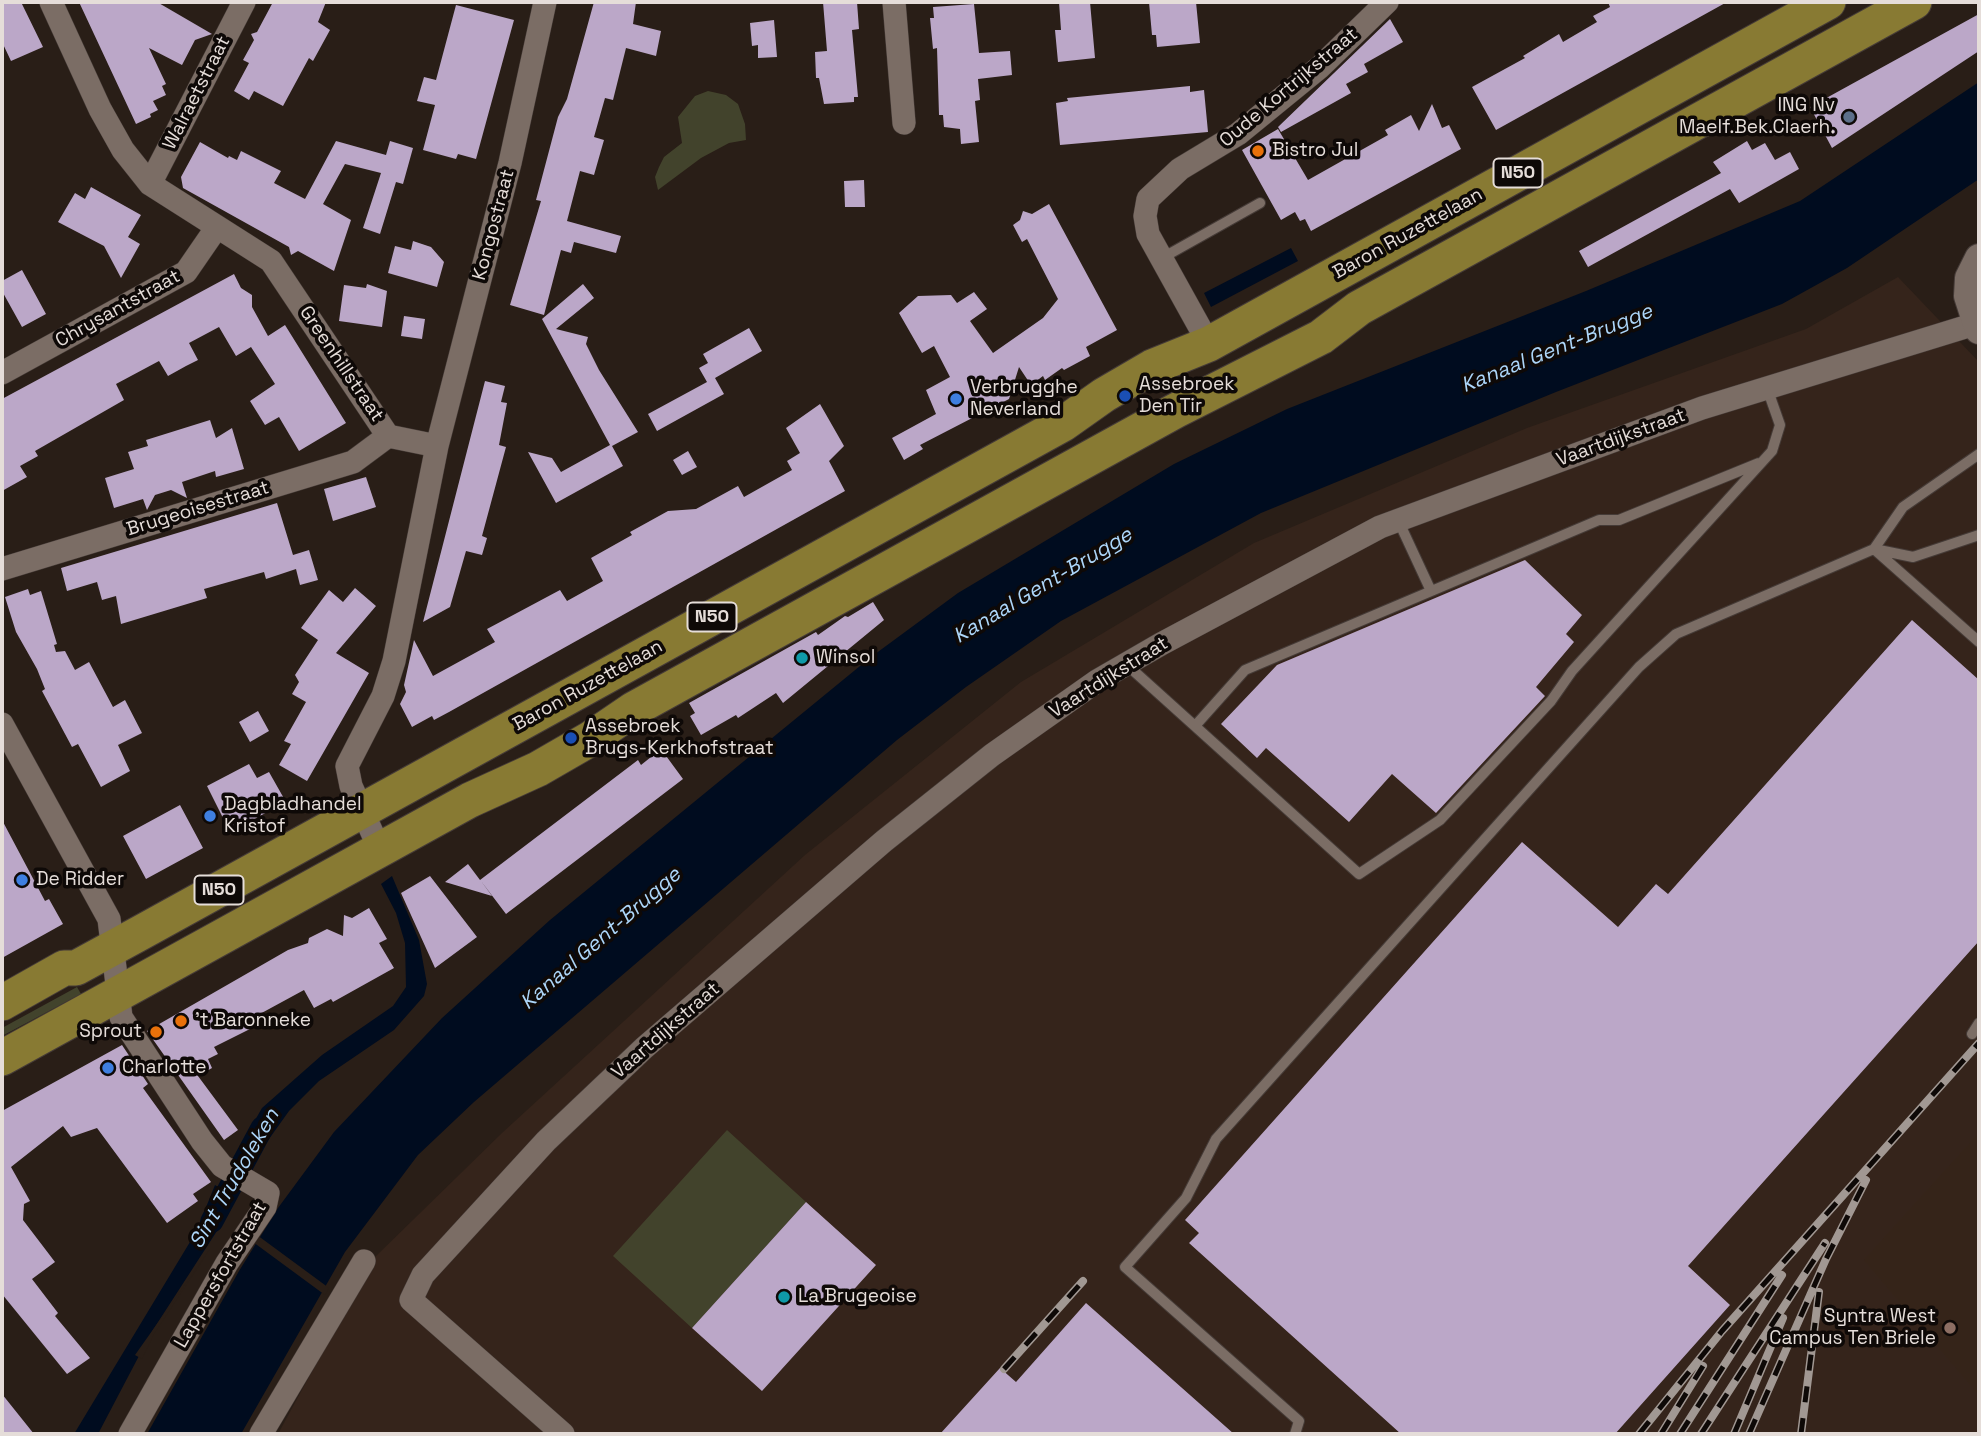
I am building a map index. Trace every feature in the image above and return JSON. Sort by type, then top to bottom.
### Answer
[{"type":"main road","name":"Baron Ruzettelaan","points":[[2,1003],[64,968],[76,968],[113,948],[1063,424],[1104,394],[1152,367],[1209,344],[1828,2]]},
{"type":"main road","name":"Baron Ruzettelaan","points":[[2,1058],[485,792],[528,752],[581,723],[634,709],[1216,388],[1255,350],[1308,321],[1359,308],[1914,2]]},
{"type":"main road","name":"Baron Ruzettelaan","points":[[2,1026],[57,997],[69,983],[76,968]]},
{"type":"street","name":"Greenhillstraat","points":[[51,2],[106,119],[123,150],[150,184],[271,261],[388,436],[437,446]]},
{"type":"street","name":"Walraetstraat","points":[[150,184],[244,2]]},
{"type":"street","name":"Kongostraat","points":[[437,446],[510,163],[545,2]]},
{"type":"street","points":[[894,2],[904,123]]},
{"type":"street","name":"Oude Kortrijkstraat","points":[[1209,344],[1149,234],[1145,216],[1148,200],[1180,169],[1238,134],[1300,84],[1387,2]]},
{"type":"street","name":"Chrysantstraat","points":[[2,373],[186,272],[217,226]]},
{"type":"street","points":[[1974,268],[1968,296],[1977,327]]},
{"type":"street","name":"Vaartdijkstraat","points":[[563,1434],[411,1300],[423,1275],[546,1141],[644,1048],[884,841],[992,755],[1126,664],[1262,587],[1398,520],[1702,408],[1977,327]]},
{"type":"street","name":"Brugeoisestraat","points":[[2,569],[353,461],[388,436]]},
{"type":"street","points":[[380,850],[351,786],[347,766],[383,695],[394,661],[437,446]]},
{"type":"street","points":[[2,724],[109,919],[118,994]]},
{"type":"street","name":"Lappersfortstraat","points":[[118,994],[121,1017],[222,1166],[268,1193],[265,1207],[227,1263],[130,1434]]},
{"type":"street","points":[[261,1434],[364,1261]]},
{"type":"lane","points":[[1161,259],[1260,203]]},
{"type":"lane","points":[[1126,664],[1359,874],[1440,821],[1551,701],[1572,671],[1772,451],[1780,425],[1767,388]]},
{"type":"lane","points":[[1295,1434],[1299,1422],[1125,1267],[1186,1198],[1216,1139],[1639,667],[1675,634],[1874,549],[1903,507],[1979,454]]},
{"type":"lane","points":[[1195,726],[1245,670],[1599,520],[1619,520],[1762,462]]},
{"type":"lane","points":[[1398,520],[1431,591]]},
{"type":"lane","points":[[1874,549],[1913,557],[1979,535]]},
{"type":"lane","points":[[1874,549],[1979,642]]},
{"type":"lane","points":[[1972,1034],[1979,1023]]},
{"type":"shaded area","points":[[1898,277],[1979,362],[1979,1434],[278,1434],[373,1259],[502,1133],[805,855],[1021,682],[1254,543],[1527,428],[1806,329]]},
{"type":"shaded area","name":"Syntra West Campus Ten Briele","points":[[1979,1133],[1979,1395],[1864,1260]]},
{"type":"green space","points":[[708,91],[726,95],[738,104],[745,124],[746,140],[729,143],[701,158],[658,190],[655,177],[664,157],[682,143],[678,117],[695,96]]},
{"type":"green space","points":[[77,987],[81,994],[2,1036],[2,1028]]},
{"type":"green space","points":[[727,1130],[806,1202],[692,1328],[613,1256]]},
{"type":"water","name":"Kanaal Gent-Brugge","points":[[1979,82],[1979,179],[1847,268],[1782,304],[1556,392],[1261,513],[1061,621],[966,687],[897,740],[474,1102],[418,1155],[345,1252],[241,1434],[147,1434],[239,1271],[278,1208],[334,1132],[442,1018],[550,920],[871,657],[958,593],[1174,464],[1287,409],[1586,291],[1800,201]]},
{"type":"water","points":[[1291,248],[1298,261],[1211,307],[1204,293]]},
{"type":"water","points":[[392,876],[419,940],[427,984],[424,996],[394,1030],[319,1081],[289,1111],[254,1160],[238,1150],[262,1108],[322,1055],[393,1006],[406,987],[405,943],[396,913],[381,884]]},
{"type":"water","points":[[215,1185],[236,1198],[226,1217],[151,1333],[98,1434],[74,1434],[196,1232]]},
{"type":"pier","points":[[257,1235],[329,1288],[325,1295],[253,1242]]},
{"type":"pier","points":[[210,1249],[154,1334],[142,1359],[135,1355]]},
{"type":"building","points":[[2,2],[21,2],[43,47],[11,61],[2,42]]},
{"type":"building","points":[[79,2],[157,2],[212,34],[195,40],[182,65],[149,48],[166,84],[162,86],[166,95],[153,101],[158,110],[150,114],[151,117],[136,124]]},
{"type":"building","points":[[273,2],[326,2],[318,22],[330,30],[313,61],[309,58],[283,106],[254,91],[249,100],[234,91],[249,63],[243,60],[254,40],[251,34],[257,32]]},
{"type":"building","points":[[594,2],[636,2],[633,24],[661,31],[656,56],[626,48],[613,100],[605,98],[594,137],[604,140],[594,175],[580,171],[567,221],[621,236],[616,253],[574,242],[571,253],[561,250],[544,315],[510,305],[541,201],[536,200],[558,117],[567,99]]},
{"type":"building","points":[[823,2],[857,2],[859,29],[852,30],[858,97],[854,97],[854,102],[824,104],[819,78],[816,78],[815,52],[827,51]]},
{"type":"building","points":[[1059,2],[1090,2],[1095,58],[1058,62],[1055,30],[1061,30]]},
{"type":"building","points":[[1149,2],[1196,2],[1200,43],[1157,47],[1156,35],[1152,35]]},
{"type":"building","points":[[1608,2],[1727,2],[1496,130],[1472,87],[1525,58],[1523,56],[1559,34],[1563,42],[1597,22],[1593,16],[1610,7]]},
{"type":"building","points":[[974,4],[979,53],[1010,51],[1012,75],[978,79],[980,100],[975,101],[979,142],[961,144],[960,129],[944,127],[943,115],[939,115],[937,48],[933,49],[930,18],[934,18],[933,7]]},
{"type":"building","points":[[456,5],[514,20],[476,159],[458,154],[456,159],[423,150],[435,105],[417,101],[424,77],[436,80]]},
{"type":"building","points":[[1979,14],[1979,51],[1832,148],[1810,107]]},
{"type":"building","points":[[1390,19],[1403,42],[1364,64],[1368,72],[1346,84],[1351,93],[1281,132],[1278,127]]},
{"type":"building","points":[[774,20],[777,57],[758,58],[758,45],[752,46],[750,23]]},
{"type":"building","points":[[1190,86],[1190,92],[1204,90],[1208,132],[1060,145],[1056,103],[1068,101],[1067,98]]},
{"type":"building","points":[[1432,104],[1442,128],[1449,125],[1461,149],[1311,231],[1305,219],[1300,221],[1295,212],[1281,220],[1242,150],[1278,129],[1308,180],[1388,135],[1385,130],[1411,115],[1419,131]]},
{"type":"building","points":[[336,141],[386,155],[390,141],[413,148],[403,184],[396,182],[380,234],[363,228],[381,173],[345,164],[323,204],[351,220],[334,271],[298,251],[291,255],[289,247],[183,188],[181,177],[200,142],[228,158],[229,156],[237,160],[241,151],[281,171],[274,183],[305,199]]},
{"type":"building","points":[[1747,141],[1752,150],[1765,143],[1775,160],[1790,152],[1799,169],[1739,203],[1730,189],[1588,267],[1579,251],[1721,173],[1713,162]]},
{"type":"building","points":[[864,180],[865,207],[845,207],[844,181]]},
{"type":"building","points":[[91,187],[141,215],[128,237],[140,244],[121,278],[104,246],[58,222],[75,193],[85,199]]},
{"type":"building","points":[[1049,204],[1117,330],[1086,347],[1090,356],[1064,370],[1062,368],[1045,380],[1043,376],[1031,385],[1019,367],[1009,399],[920,445],[923,449],[904,460],[892,438],[936,414],[926,390],[950,377],[934,346],[922,353],[899,313],[918,296],[951,295],[957,303],[974,292],[987,309],[970,321],[993,353],[1043,318],[1058,299],[1027,239],[1022,242],[1013,225],[1020,220],[1023,211],[1032,214]]},
{"type":"building","points":[[413,241],[431,247],[444,262],[437,287],[388,273],[395,246],[411,250]]},
{"type":"building","points":[[22,270],[46,314],[22,327],[2,291],[2,281]]},
{"type":"building","points":[[234,274],[241,288],[252,295],[252,307],[268,336],[285,325],[346,423],[299,451],[279,417],[265,425],[250,401],[275,384],[251,347],[236,356],[219,327],[189,343],[198,360],[168,376],[159,361],[116,384],[124,400],[35,451],[38,456],[20,466],[27,477],[2,491],[2,399]]},
{"type":"building","points":[[367,284],[387,291],[382,327],[339,321],[344,285],[366,288]]},
{"type":"building","points":[[583,284],[594,298],[556,329],[588,337],[586,344],[599,370],[638,432],[612,446],[623,466],[556,503],[528,452],[552,458],[561,472],[610,445],[542,319]]},
{"type":"building","points":[[404,316],[425,319],[422,339],[401,336]]},
{"type":"building","points":[[749,328],[762,351],[715,378],[724,394],[657,431],[648,414],[707,382],[699,368],[708,363],[703,354]]},
{"type":"building","points":[[485,381],[505,386],[501,402],[507,403],[499,445],[506,447],[482,536],[487,538],[482,555],[466,551],[450,607],[423,622]]},
{"type":"building","points":[[820,404],[844,446],[829,461],[845,491],[449,712],[434,720],[432,716],[412,727],[400,704],[406,692],[404,685],[414,640],[433,676],[495,642],[487,629],[560,590],[567,601],[603,581],[591,558],[632,535],[630,532],[668,511],[696,509],[738,486],[744,497],[792,470],[787,461],[800,453],[786,428]]},
{"type":"building","points":[[210,420],[216,438],[232,428],[244,469],[216,477],[215,471],[182,482],[187,498],[171,490],[155,495],[147,510],[143,499],[114,508],[105,478],[134,469],[128,452],[148,446],[146,440]]},
{"type":"building","points":[[688,451],[697,467],[682,475],[673,460]]},
{"type":"building","points":[[366,477],[376,507],[333,521],[324,489]]},
{"type":"building","points":[[277,503],[293,555],[309,550],[318,580],[300,585],[296,569],[266,579],[264,572],[204,589],[207,598],[121,624],[116,596],[102,600],[97,582],[67,591],[61,568]]},
{"type":"building","points":[[1525,560],[1582,615],[1566,634],[1574,642],[1536,687],[1545,696],[1436,813],[1392,774],[1349,822],[1266,748],[1257,758],[1221,724],[1277,665]]},
{"type":"building","points":[[355,588],[376,606],[336,653],[369,673],[307,781],[279,765],[291,744],[284,741],[306,702],[292,694],[299,682],[295,675],[318,640],[301,628],[329,590],[343,602]]},
{"type":"building","points":[[28,589],[30,595],[41,591],[57,644],[54,645],[56,652],[65,651],[75,670],[89,662],[113,707],[125,700],[142,733],[118,745],[130,771],[101,787],[78,744],[72,747],[42,691],[45,689],[37,669],[16,632],[5,597]]},
{"type":"building","name":"Winsol","points":[[873,602],[884,620],[783,703],[776,693],[738,718],[736,715],[701,735],[690,716],[695,713],[689,703],[816,632],[818,635],[845,616],[848,617]]},
{"type":"building","points":[[1912,620],[1979,680],[1979,941],[1688,1266],[1730,1305],[1615,1434],[1401,1434],[1189,1243],[1199,1233],[1185,1220],[1522,842],[1618,927],[1656,884],[1668,894]]},
{"type":"building","points":[[258,711],[269,731],[250,742],[239,722]]},
{"type":"building","points":[[661,749],[683,779],[506,914],[481,881],[492,896],[445,882],[468,864],[480,880],[638,760],[641,765]]},
{"type":"building","points":[[249,764],[257,778],[269,772],[286,802],[230,832],[207,786]]},
{"type":"building","points":[[180,805],[203,848],[146,879],[123,836]]},
{"type":"building","points":[[2,820],[45,901],[49,899],[63,924],[2,958]]},
{"type":"building","points":[[430,876],[477,937],[435,968],[401,893]]},
{"type":"building","points":[[369,908],[387,939],[379,943],[394,968],[333,1002],[331,999],[314,1008],[304,990],[258,1015],[262,1023],[214,1047],[218,1054],[208,1059],[212,1068],[198,1076],[238,1130],[224,1140],[147,1031],[288,950],[308,943],[309,938],[327,929],[343,936],[344,915],[352,918]]},
{"type":"building","points":[[122,1045],[148,1084],[143,1088],[211,1182],[193,1194],[198,1201],[167,1223],[97,1128],[71,1137],[63,1126],[11,1167],[30,1201],[24,1204],[23,1220],[55,1262],[32,1279],[58,1313],[55,1316],[90,1358],[67,1374],[2,1294],[2,1111]]},
{"type":"building","name":"La Brugeoise","points":[[806,1202],[876,1265],[762,1391],[692,1328]]},
{"type":"building","points":[[1086,1303],[1234,1434],[940,1434],[1000,1368],[1016,1382]]},
{"type":"building","points":[[2,1394],[34,1434],[2,1434]]},
{"type":"waterway","name":"Sint Trudoleken","points":[[212,1221],[262,1128]]},
{"type":"railway","points":[[1639,1434],[1722,1331],[1979,1043]]},
{"type":"railway","points":[[1749,1434],[1826,1259],[1866,1180]]},
{"type":"railway","points":[[1701,1434],[1825,1243]]},
{"type":"railway","points":[[1680,1434],[1782,1275]]},
{"type":"railway","points":[[1004,1369],[1083,1281]]},
{"type":"railway","points":[[1801,1434],[1819,1292]]},
{"type":"railway","points":[[1734,1434],[1783,1318]]},
{"type":"railway","points":[[1661,1434],[1703,1366]]},
{"type":"place","name":"ING Nv Maelf.Bek.Claerh.","points":[[1849,117]]},
{"type":"place","name":"Bistro Jul","points":[[1258,151]]},
{"type":"place","name":"Assebroek Den Tir","points":[[1125,396]]},
{"type":"place","name":"Verbrugghe Neverland","points":[[956,399]]},
{"type":"place","name":"Winsol","points":[[802,658]]},
{"type":"place","name":"Assebroek Brugs-Kerkhofstraat","points":[[571,738]]},
{"type":"place","name":"Dagbladhandel Kristof","points":[[210,816]]},
{"type":"place","name":"De Ridder","points":[[22,880]]},
{"type":"place","name":"'t Baronneke","points":[[181,1021]]},
{"type":"place","name":"Sprout","points":[[156,1032]]},
{"type":"place","name":"Charlotte","points":[[108,1068]]},
{"type":"place","name":"La Brugeoise","points":[[784,1297]]},
{"type":"place","name":"Syntra West Campus Ten Briele","points":[[1950,1328]]}]
